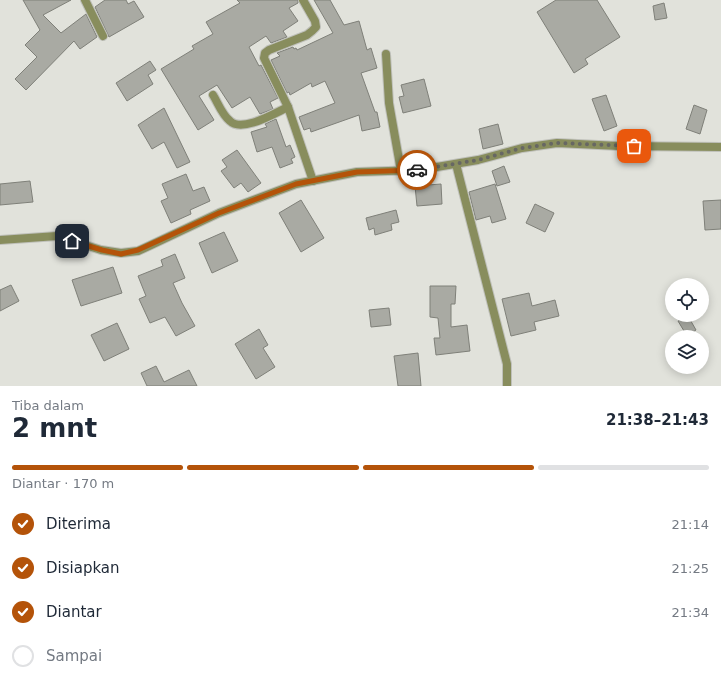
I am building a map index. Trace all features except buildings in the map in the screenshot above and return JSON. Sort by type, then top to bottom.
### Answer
[{"type":"street","points":[[85,0],[103,36]]},
{"type":"street","points":[[303,0],[315,21],[316,27],[307,35],[269,50],[265,53],[264,58],[288,107],[313,181]]},
{"type":"street","points":[[386,54],[389,103],[401,171]]},
{"type":"street","points":[[213,95],[230,122],[243,126],[251,124],[288,107]]},
{"type":"street","points":[[0,240],[57,236],[102,250],[121,254],[138,250],[219,213],[296,184],[357,172],[419,170],[478,160],[522,148],[557,143],[721,148]]},
{"type":"street","points":[[456,164],[507,364],[507,386]]},
{"type":"way so far","points":[[417,170],[478,160],[522,148],[557,143],[634,146]]},
{"type":"route","points":[[72,241],[121,254],[151,245],[219,213],[296,184],[357,172],[417,170]]}]
